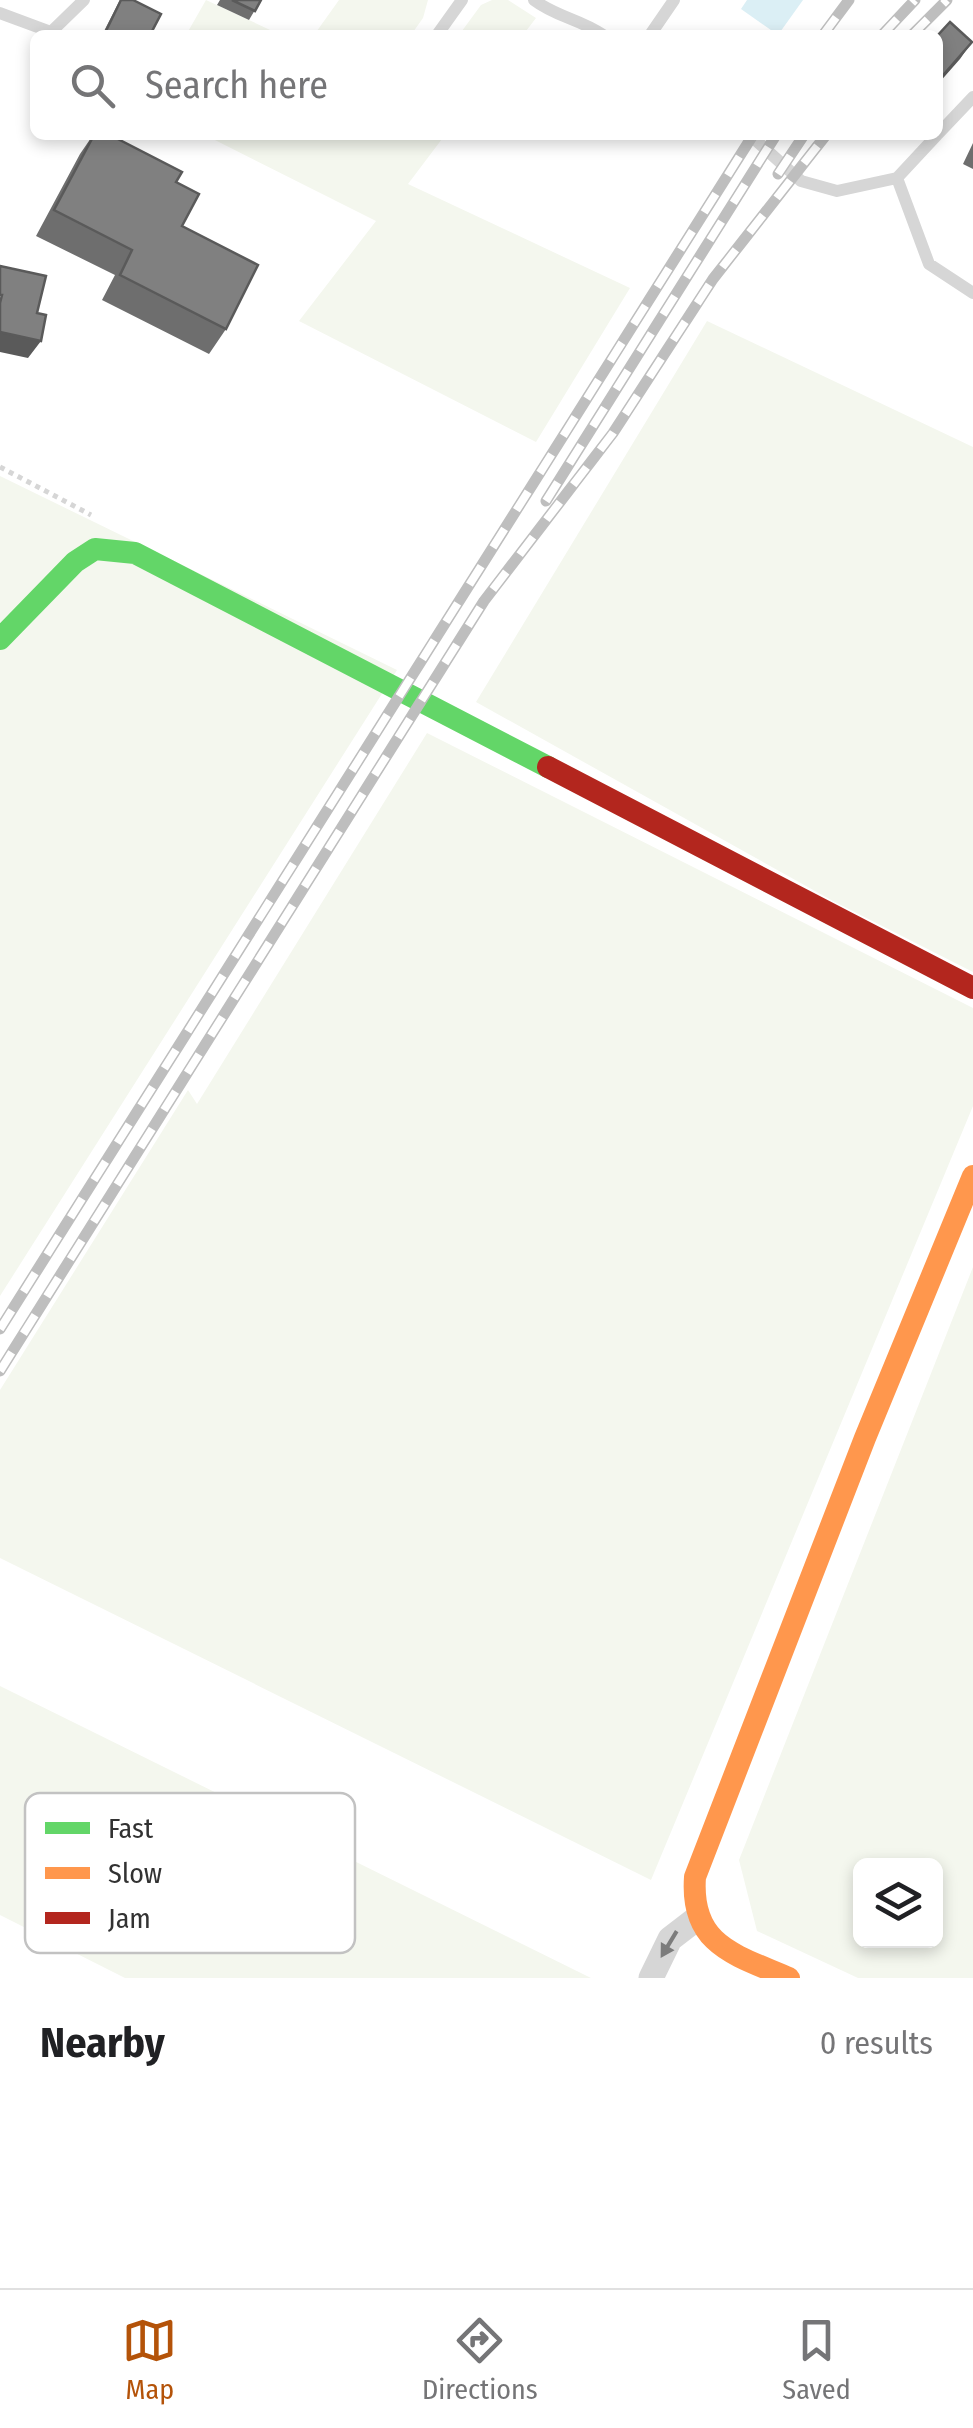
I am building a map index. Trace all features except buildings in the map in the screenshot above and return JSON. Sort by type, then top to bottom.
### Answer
[{"type":"street","points":[[0,639],[74,562],[95,549],[134,553],[973,988]]},
{"type":"street","points":[[789,1978],[708,1938],[696,1919],[691,1896],[694,1877],[825,1549],[894,1358],[973,1176]]},
{"type":"street","points":[[652,1978],[670,1939],[696,1919]]},
{"type":"lane","points":[[52,30],[84,0]]},
{"type":"lane","points":[[441,30],[462,0]]},
{"type":"lane","points":[[534,0],[554,16],[596,30]]},
{"type":"lane","points":[[653,30],[674,0]]},
{"type":"lane","points":[[0,13],[45,30]]},
{"type":"lane","points":[[943,130],[973,97]]},
{"type":"lane","points":[[756,140],[802,180],[837,191],[897,178],[933,140]]},
{"type":"lane","points":[[897,178],[929,264],[973,293]]},
{"type":"path","points":[[0,466],[98,519]]},
{"type":"shaded area","points":[[206,0],[270,30],[189,30]]},
{"type":"shaded area","points":[[339,0],[428,0],[415,30],[318,30]]},
{"type":"shaded area","points":[[508,0],[536,18],[527,30],[463,30],[481,5]]},
{"type":"shaded area","points":[[747,0],[803,0],[782,30],[771,30],[741,9]]},
{"type":"shaded area","points":[[215,140],[441,140],[408,184],[630,288],[536,442],[299,321],[376,221]]},
{"type":"shaded area","points":[[707,321],[973,447],[973,972],[833,901],[476,702]]},
{"type":"shaded area","points":[[0,476],[397,670],[0,1296]]},
{"type":"shaded area","points":[[427,733],[973,1008],[973,1106],[651,1880],[0,1558],[0,1390],[188,1090],[197,1104]]},
{"type":"shaded area","points":[[973,1267],[973,1978],[858,1978],[757,1931],[739,1860]]},
{"type":"shaded area","points":[[0,1686],[217,1793],[25,1793],[25,1928],[0,1915]]},
{"type":"shaded area","points":[[355,1861],[591,1978],[125,1978],[75,1953],[355,1953]]},
{"type":"railway","points":[[827,30],[849,0]]},
{"type":"railway","points":[[887,30],[915,0]]},
{"type":"railway","points":[[917,30],[947,0]]},
{"type":"railway","points":[[0,1329],[750,140]]},
{"type":"railway","points":[[546,501],[773,140]]},
{"type":"railway","points":[[778,174],[801,140]]},
{"type":"railway","points":[[0,1371],[484,601],[613,433],[713,279],[822,140]]},
{"type":"traffic: fast","points":[[0,639],[75,562],[95,549],[135,553],[548,767]]},
{"type":"traffic: slow","points":[[789,1978],[720,1945],[700,1919],[695,1877],[865,1438],[973,1176]]},
{"type":"traffic: jam","points":[[548,767],[973,988]]}]
